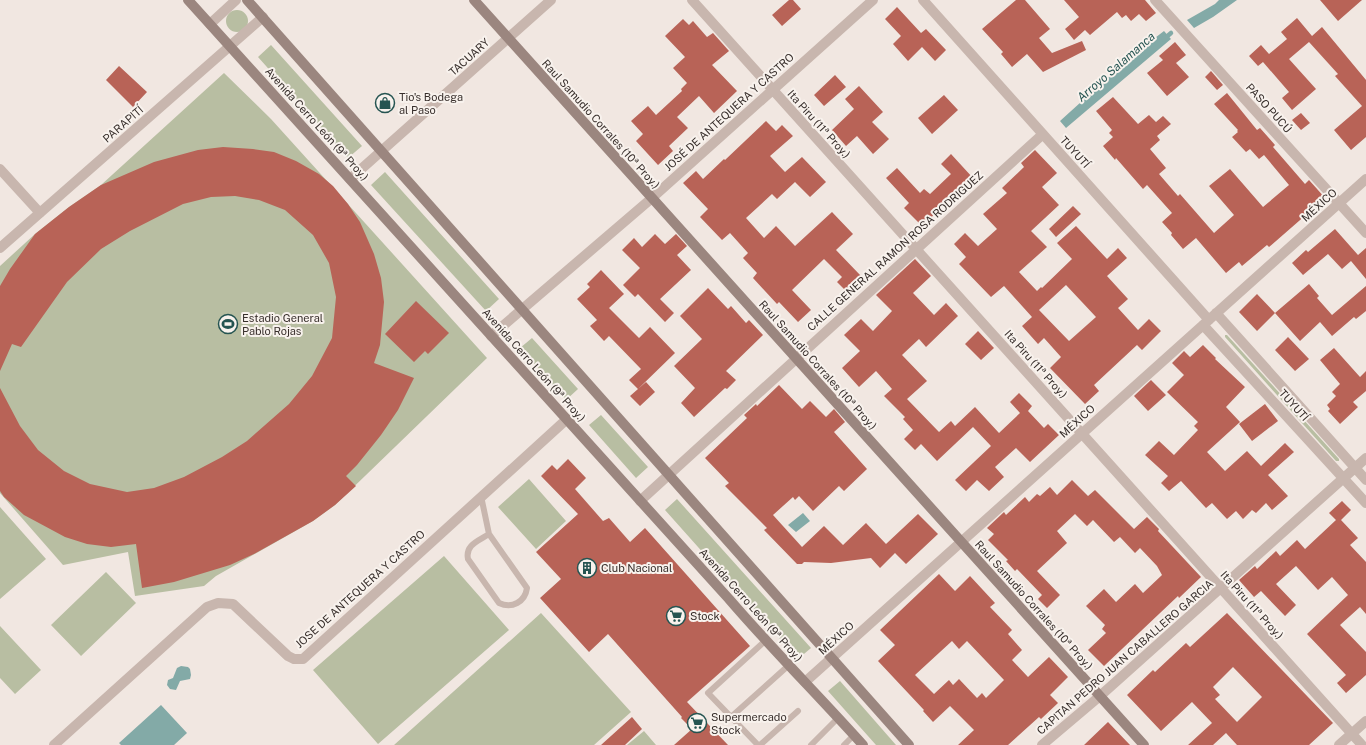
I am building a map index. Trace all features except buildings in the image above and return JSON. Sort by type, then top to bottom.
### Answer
[{"type":"street","name":"Avenida Cerro León (9ª Proy.)","points":[[188,0],[567,419],[765,641],[863,745]]},
{"type":"street","points":[[210,24],[236,0]]},
{"type":"street","points":[[247,0],[909,745]]},
{"type":"street","name":"Raul Samudio Corrales (10ª Proy.)","points":[[474,0],[1144,745]]},
{"type":"street","name":"TACUARY","points":[[350,179],[551,0]]},
{"type":"street","name":"Ita Piru (11ª Proy.)","points":[[692,0],[1362,745]]},
{"type":"street","name":"JOSÉ DE ANTEQUERA Y CASTRO","points":[[491,336],[652,198],[873,0]]},
{"type":"street","name":"TUYUTÍ","points":[[922,0],[1209,319],[1366,502]]},
{"type":"street","name":"PASO PUCÚ","points":[[1155,0],[1366,233]]},
{"type":"street","name":"PARAPITÍ","points":[[0,248],[263,18]]},
{"type":"street","name":"CALLE GENERAL RAMON ROSA RODRIGUEZ","points":[[640,501],[1042,134]]},
{"type":"street","points":[[0,169],[40,212]]},
{"type":"street","name":"MÉXICO","points":[[805,682],[1366,179]]},
{"type":"street","name":"TUYUTÍ","points":[[1209,319],[1366,480]]},
{"type":"street","name":"JOSE DE ANTEQUERA Y CASTRO","points":[[54,745],[207,607],[212,605],[218,603],[233,604],[288,656],[294,659],[303,659],[567,419]]},
{"type":"street","name":"CAPITAN PEDRO JUAN CABALLERO GARCIA","points":[[1042,745],[1100,696],[1366,458]]},
{"type":"street","points":[[1339,745],[1366,721]]},
{"type":"lane","points":[[481,496],[488,534],[527,588],[526,594],[522,599],[512,606],[505,606],[499,603],[468,559],[467,553],[469,547],[488,534]]},
{"type":"lane","points":[[765,641],[708,693],[759,745],[798,711]]},
{"type":"lane","points":[[732,718],[789,665]]},
{"type":"lane","points":[[811,745],[838,718]]},
{"type":"lane","points":[[844,745],[854,735]]},
{"type":"green space","points":[[237,10],[245,13],[248,21],[245,29],[237,32],[229,29],[226,21],[229,13]]},
{"type":"green space","points":[[271,45],[362,146],[348,158],[258,57]]},
{"type":"green space","name":"Estadio General Pablo Rojas","points":[[224,73],[271,119],[487,358],[335,505],[313,521],[216,576],[204,586],[135,596],[128,552],[63,565],[0,493],[0,266],[35,234],[69,207],[101,185]]},
{"type":"green space","points":[[385,172],[499,299],[486,311],[371,185]]},
{"type":"green space","points":[[1225,335],[1227,335],[1339,459],[1339,461],[1336,461],[1225,337]]},
{"type":"green space","points":[[532,338],[578,389],[566,400],[520,348]]},
{"type":"green space","points":[[601,415],[648,467],[636,478],[589,425]]},
{"type":"green space","points":[[529,479],[566,521],[536,549],[498,507]]},
{"type":"green space","points":[[677,499],[811,648],[798,659],[665,510]]},
{"type":"green space","points":[[0,507],[46,559],[0,599]]},
{"type":"green space","points":[[444,556],[509,630],[378,744],[313,670]]},
{"type":"green space","points":[[106,572],[136,603],[81,656],[51,625]]},
{"type":"green space","points":[[541,613],[631,712],[594,745],[394,745]]},
{"type":"green space","points":[[0,626],[41,670],[15,694],[0,678]]},
{"type":"green space","points":[[840,681],[896,745],[876,745],[828,691]]},
{"type":"green space","points":[[644,731],[656,745],[627,745]]},
{"type":"water","points":[[1219,0],[1237,0],[1194,28],[1187,20],[1215,4]]},
{"type":"water","points":[[1164,31],[1171,39],[1066,128],[1060,121],[1134,54]]},
{"type":"water","points":[[803,513],[810,521],[796,532],[788,525]]},
{"type":"water","points":[[181,666],[188,667],[190,669],[190,679],[180,681],[176,690],[170,689],[167,685],[168,680],[173,678],[177,668]]},
{"type":"water","points":[[161,705],[187,733],[174,745],[121,745],[119,743]]},
{"type":"waterway","name":"Arroyo Salamanca","points":[[1164,39],[1171,33]]},
{"type":"place","name":"Tio's Bodega al Paso","points":[[385,103]]},
{"type":"place","name":"Estadio General Pablo Rojas","points":[[228,324]]},
{"type":"place","name":"Club Nacional","points":[[587,568]]},
{"type":"place","name":"Stock","points":[[676,616]]},
{"type":"place","name":"Supermercado Stock","points":[[697,723]]}]
